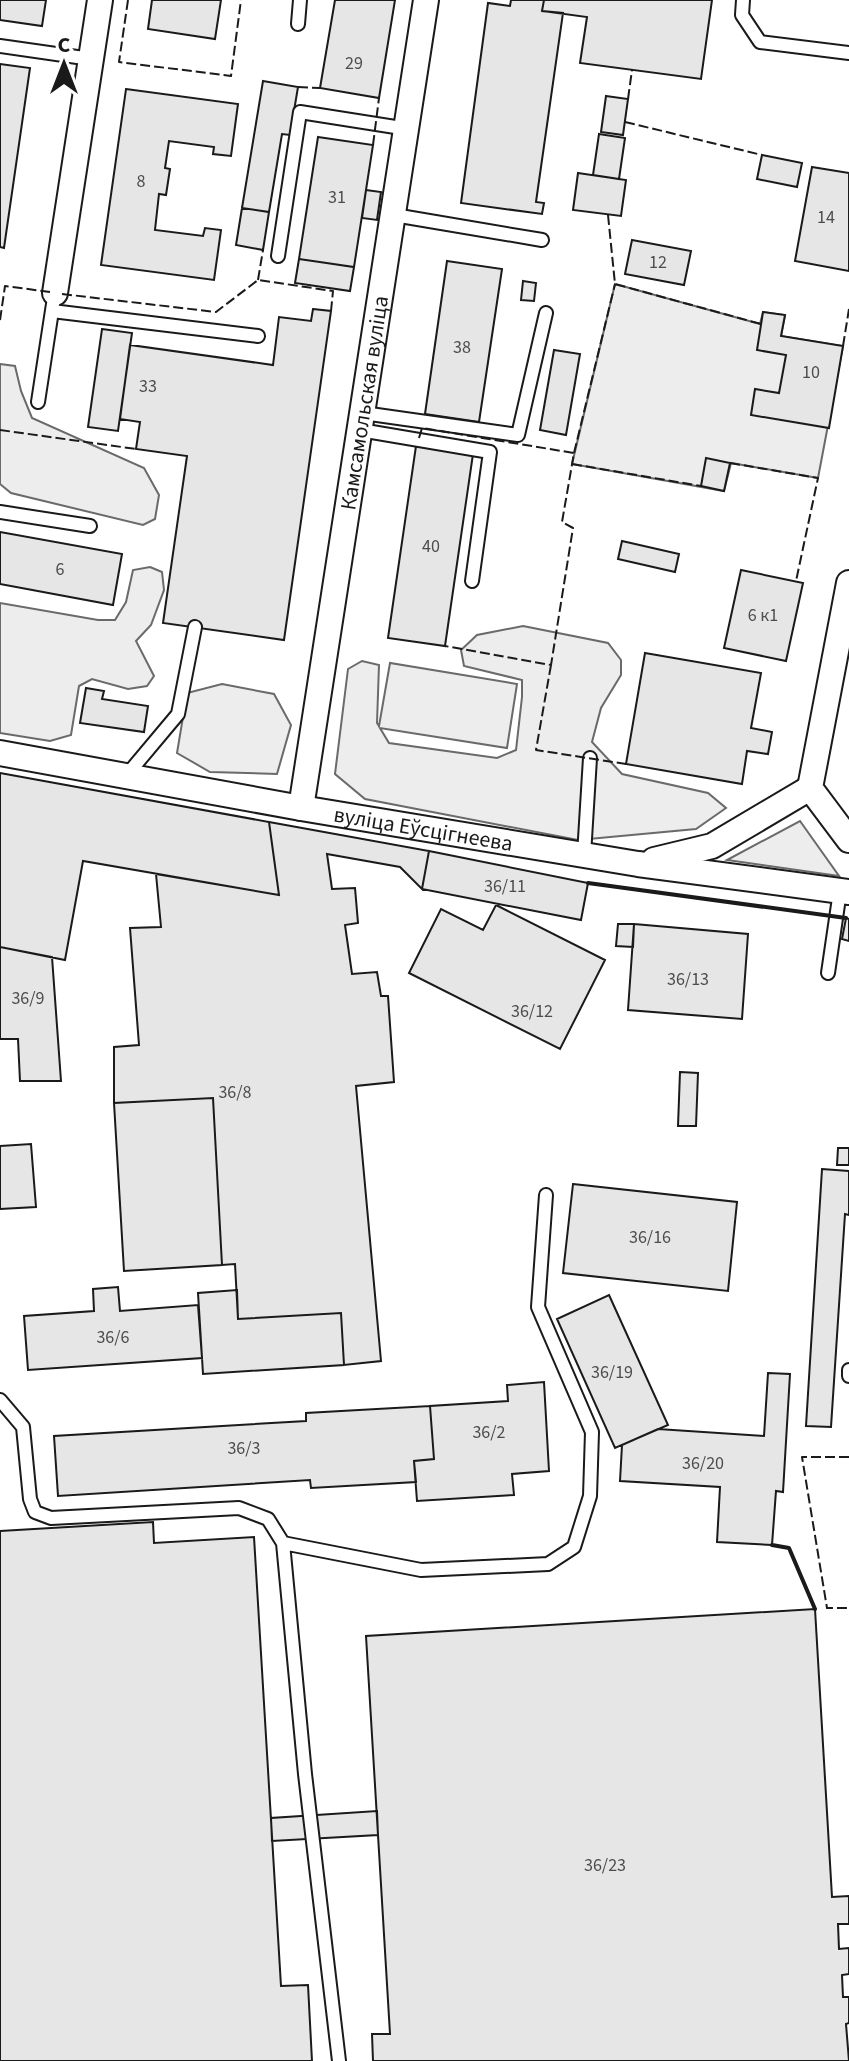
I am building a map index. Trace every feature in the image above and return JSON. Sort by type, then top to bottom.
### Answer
[{"type":"street","points":[[53,302],[100,0]]},
{"type":"street","name":"Камсамольская вуліца","points":[[301,808],[426,0]]},
{"type":"street","points":[[849,583],[810,788],[849,840]]},
{"type":"street","name":"вуліца Еўсцігнеева","points":[[0,753],[301,808],[638,864],[844,891]]},
{"type":"street","points":[[638,864],[712,846],[810,788]]},
{"type":"lane","points":[[298,24],[300,0]]},
{"type":"lane","points":[[743,0],[742,15],[760,42],[849,53]]},
{"type":"lane","points":[[0,46],[91,59]]},
{"type":"lane","points":[[278,256],[300,112],[408,129]]},
{"type":"lane","points":[[394,215],[542,240]]},
{"type":"lane","points":[[38,402],[53,302],[258,336]]},
{"type":"lane","points":[[362,421],[518,435],[546,313]]},
{"type":"lane","points":[[362,421],[490,452],[472,581]]},
{"type":"lane","points":[[0,512],[90,526]]},
{"type":"lane","points":[[126,776],[178,714],[195,627]]},
{"type":"lane","points":[[584,855],[590,758]]},
{"type":"lane","points":[[828,973],[844,891]]},
{"type":"lane","points":[[283,1543],[421,1570],[548,1564],[574,1547],[590,1496],[592,1432],[538,1307],[546,1195]]},
{"type":"lane","points":[[849,1370],[849,1376]]},
{"type":"lane","points":[[0,1400],[23,1427],[30,1499],[35,1512],[51,1518],[239,1508],[268,1519],[283,1543],[305,1774],[339,2061]]},
{"type":"shaded area","points":[[615,284],[760,324],[763,312],[785,315],[781,336],[843,346],[818,478],[731,463],[724,491],[572,464]]},
{"type":"shaded area","points":[[0,364],[15,366],[32,418],[144,468],[159,495],[155,519],[143,525],[11,493],[0,484]]},
{"type":"shaded area","points":[[150,567],[162,572],[164,590],[151,625],[136,641],[154,676],[147,686],[128,689],[92,679],[79,686],[71,735],[50,741],[0,733],[0,603],[98,620],[115,620],[126,602],[133,570]]},
{"type":"shaded area","points":[[523,626],[608,643],[621,660],[621,675],[601,708],[592,742],[622,774],[708,793],[726,808],[696,829],[578,840],[365,799],[335,774],[348,669],[362,661],[379,665],[379,726],[390,663],[517,684],[507,748],[380,728],[389,743],[497,758],[516,750],[522,680],[464,666],[461,650],[477,635]]},
{"type":"shaded area","points":[[222,684],[274,694],[291,725],[277,774],[210,772],[177,753],[187,693]]},
{"type":"shaded area","points":[[800,821],[839,876],[727,860]]},
{"type":"building","points":[[0,0],[46,0],[42,26],[0,20]]},
{"type":"building","points":[[152,0],[221,0],[215,39],[148,29]]},
{"type":"building","points":[[335,0],[395,0],[379,98],[320,88]]},
{"type":"building","points":[[511,0],[544,0],[542,11],[563,13],[536,202],[544,203],[542,214],[461,203],[488,3],[510,6]]},
{"type":"building","points":[[544,0],[712,0],[701,79],[580,63],[587,17],[542,11]]},
{"type":"building","points":[[0,64],[30,68],[4,248],[0,247]]},
{"type":"building","points":[[263,81],[298,87],[290,135],[282,134],[269,212],[242,208]]},
{"type":"building","points":[[126,89],[238,104],[231,156],[213,154],[214,147],[169,141],[165,168],[170,169],[166,195],[159,194],[155,230],[203,236],[205,228],[221,230],[214,280],[101,265]]},
{"type":"building","points":[[606,96],[628,99],[623,135],[601,132]]},
{"type":"building","points":[[599,134],[625,138],[619,179],[593,175]]},
{"type":"building","points":[[318,137],[373,145],[354,267],[299,259]]},
{"type":"building","points":[[762,155],[802,163],[797,187],[757,179]]},
{"type":"building","points":[[812,167],[849,173],[849,271],[795,261]]},
{"type":"building","points":[[578,173],[626,180],[621,216],[573,210]]},
{"type":"building","points":[[366,190],[381,192],[377,220],[362,218]]},
{"type":"building","points":[[242,208],[269,212],[263,250],[236,245]]},
{"type":"building","points":[[632,240],[691,251],[684,285],[625,274]]},
{"type":"building","points":[[299,259],[354,267],[350,291],[295,283]]},
{"type":"building","points":[[447,261],[502,269],[479,422],[425,414]]},
{"type":"building","points":[[523,281],[536,283],[534,301],[521,300]]},
{"type":"building","points":[[313,309],[331,311],[284,640],[163,623],[187,456],[136,449],[140,422],[120,419],[130,345],[273,365],[279,317],[311,321]]},
{"type":"building","points":[[763,312],[785,315],[781,336],[843,346],[829,428],[751,415],[755,389],[779,393],[786,355],[757,350]]},
{"type":"building","points":[[102,329],[132,333],[118,431],[88,427]]},
{"type":"building","points":[[554,350],[580,354],[566,435],[540,430]]},
{"type":"building","points":[[416,446],[473,454],[445,646],[388,638]]},
{"type":"building","points":[[706,458],[730,463],[724,491],[701,486]]},
{"type":"building","points":[[0,532],[122,554],[113,605],[0,584]]},
{"type":"building","points":[[622,541],[679,554],[675,572],[618,559]]},
{"type":"building","points":[[741,570],[803,583],[786,661],[724,648]]},
{"type":"building","points":[[645,653],[761,673],[751,728],[772,732],[768,754],[747,751],[742,784],[626,764]]},
{"type":"building","points":[[86,688],[104,691],[102,699],[148,706],[144,732],[80,723]]},
{"type":"building","points":[[0,773],[269,822],[279,895],[83,861],[65,960],[0,947]]},
{"type":"building","points":[[269,822],[429,851],[422,889],[400,867],[327,854],[332,889],[355,888],[358,923],[345,925],[352,974],[377,972],[381,996],[388,996],[394,1082],[356,1086],[381,1361],[344,1365],[341,1313],[238,1319],[235,1264],[222,1265],[213,1098],[114,1103],[114,1047],[139,1045],[130,928],[161,927],[156,874],[279,895]]},
{"type":"building","points":[[429,851],[588,883],[581,920],[422,889]]},
{"type":"building","points":[[496,905],[605,960],[560,1049],[409,973],[441,909],[483,930]]},
{"type":"building","points":[[846,918],[849,919],[849,941],[842,939]]},
{"type":"building","points":[[618,924],[634,924],[633,947],[616,946]]},
{"type":"building","points":[[634,924],[748,934],[742,1019],[628,1010]]},
{"type":"building","points":[[0,947],[52,957],[61,1081],[20,1081],[18,1039],[0,1039]]},
{"type":"building","points":[[680,1072],[698,1073],[696,1126],[678,1126]]},
{"type":"building","points":[[213,1098],[222,1265],[124,1271],[114,1103]]},
{"type":"building","points":[[31,1144],[36,1207],[0,1209],[0,1146]]},
{"type":"building","points":[[838,1148],[849,1148],[849,1165],[837,1165]]},
{"type":"building","points":[[822,1169],[849,1171],[849,1215],[845,1214],[831,1427],[806,1426]]},
{"type":"building","points":[[573,1184],[737,1202],[728,1291],[563,1273]]},
{"type":"building","points":[[118,1287],[120,1311],[198,1305],[202,1358],[28,1370],[24,1316],[94,1311],[93,1289]]},
{"type":"building","points":[[237,1290],[238,1319],[341,1313],[344,1365],[203,1374],[198,1293]]},
{"type":"building","points":[[609,1295],[668,1425],[615,1448],[557,1319]]},
{"type":"building","points":[[768,1373],[790,1374],[783,1492],[776,1491],[772,1545],[717,1542],[720,1487],[620,1481],[622,1445],[658,1429],[764,1436]]},
{"type":"building","points":[[544,1382],[549,1471],[512,1474],[514,1495],[417,1501],[414,1461],[434,1459],[430,1406],[508,1401],[507,1385]]},
{"type":"building","points":[[430,1406],[434,1459],[414,1461],[416,1482],[311,1488],[310,1480],[58,1496],[54,1436],[306,1421],[306,1413]]},
{"type":"building","points":[[153,1522],[154,1543],[254,1537],[281,1986],[308,1985],[312,2061],[0,2061],[0,1531]]},
{"type":"building","points":[[815,1609],[832,1897],[849,1896],[849,1924],[838,1924],[839,1949],[849,1948],[849,1974],[842,1975],[843,1997],[849,1997],[849,2023],[846,2024],[849,2061],[373,2061],[372,2034],[390,2034],[366,1636]]},
{"type":"building","points":[[377,1811],[378,1835],[272,1841],[271,1818]]},
{"type":"fence","points":[[128,0],[119,62],[231,76],[241,0]]},
{"type":"fence","points":[[628,99],[632,70]]},
{"type":"fence","points":[[298,87],[320,88]]},
{"type":"fence","points":[[373,145],[379,98]]},
{"type":"fence","points":[[625,122],[762,155]]},
{"type":"fence","points":[[608,215],[615,284],[761,324]]},
{"type":"fence","points":[[258,280],[263,250]]},
{"type":"fence","points":[[62,294],[216,312],[258,280],[333,291],[331,311]]},
{"type":"fence","points":[[574,453],[615,284]]},
{"type":"fence","points":[[0,320],[5,286],[50,292]]},
{"type":"fence","points":[[843,346],[849,309]]},
{"type":"fence","points":[[419,438],[422,428],[574,453],[562,522],[573,528],[551,665],[445,646]]},
{"type":"fence","points":[[0,430],[136,449]]},
{"type":"fence","points":[[730,463],[818,478],[796,581]]},
{"type":"fence","points":[[572,464],[701,486]]},
{"type":"fence","points":[[551,665],[536,750],[626,764]]},
{"type":"fence","points":[[849,1457],[802,1457],[827,1608],[849,1608]]},
{"type":"wall","points":[[588,883],[846,918]]},
{"type":"wall","points":[[772,1545],[789,1548],[815,1609]]}]
